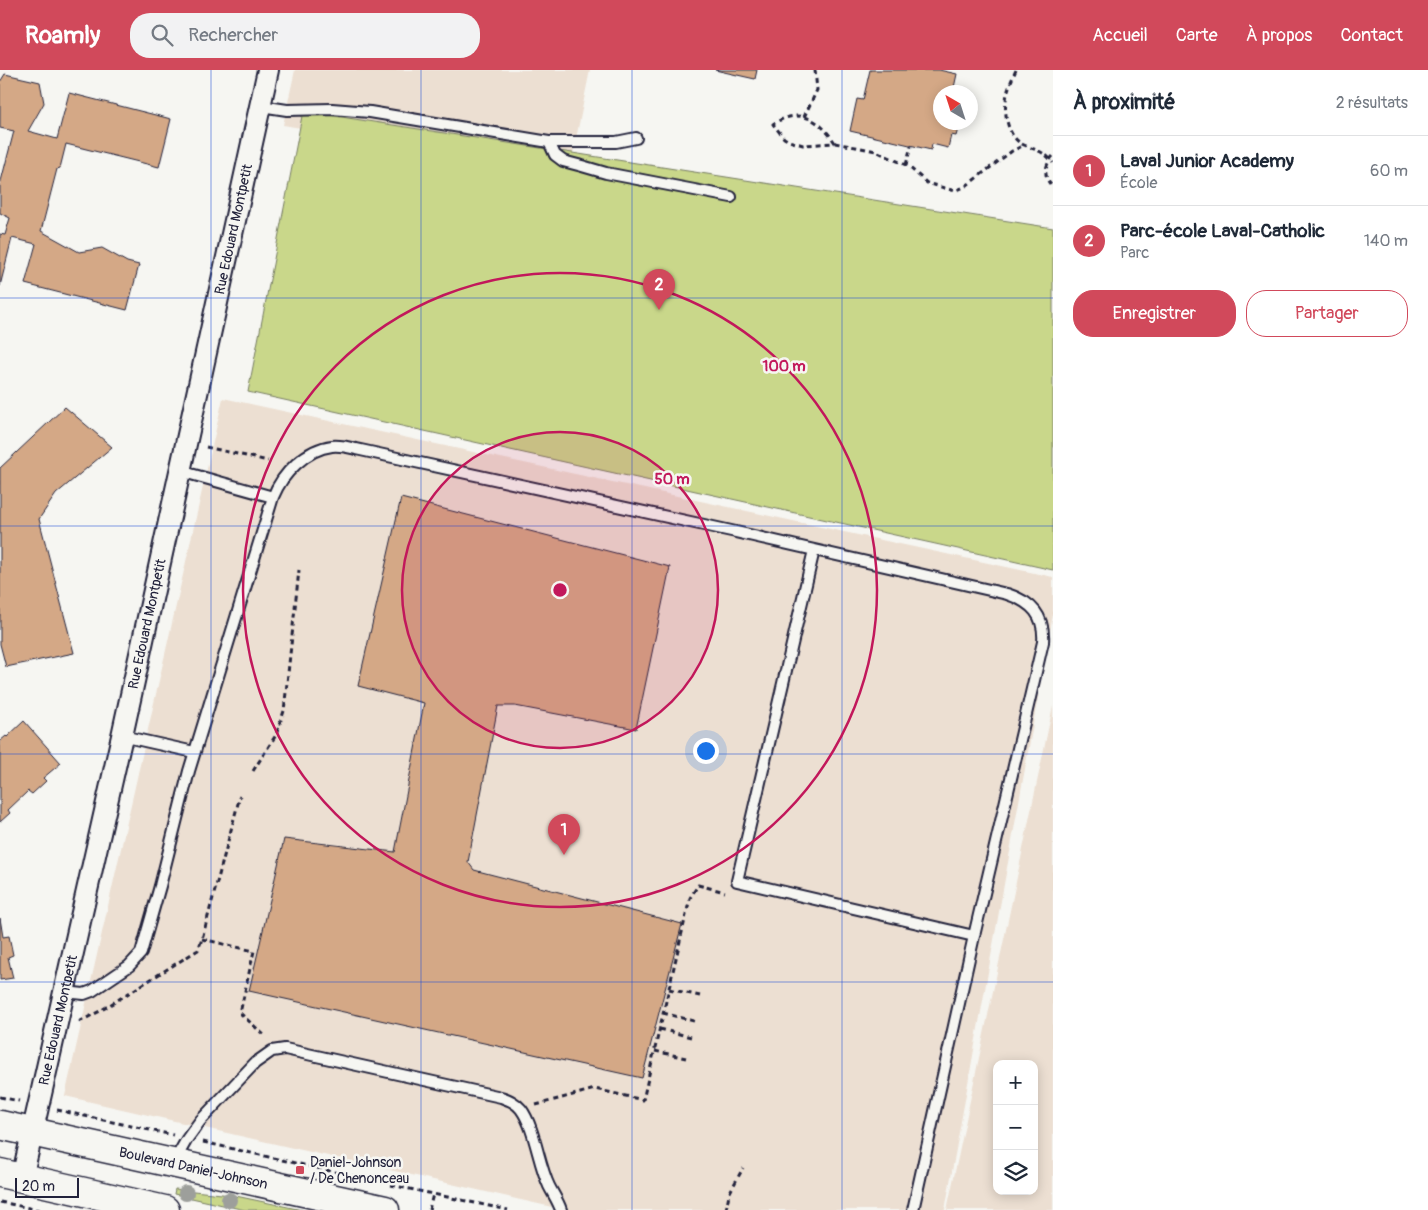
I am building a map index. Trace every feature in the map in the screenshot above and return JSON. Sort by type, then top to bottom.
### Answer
[{"type":"street","name":"Rue Edouard Montpetit","points":[[11,1175],[32,1131],[65,992],[268,70]]},
{"type":"street","name":"Boulevard Daniel-Johnson","points":[[0,1125],[174,1164],[384,1197]]},
{"type":"street","points":[[11,1175],[165,1210]]},
{"type":"lane","points":[[261,106],[286,110],[370,112],[427,120],[509,137],[549,142],[616,142],[636,138]]},
{"type":"lane","points":[[549,142],[555,155],[563,161],[606,173],[731,197]]},
{"type":"lane","points":[[65,992],[84,994],[92,990],[129,966],[141,953],[194,752],[273,497],[283,476],[308,455],[330,446],[340,446],[1014,596],[1029,605],[1041,620],[1044,630],[1044,642],[974,936],[914,1210]]},
{"type":"lane","points":[[180,471],[273,497]]},
{"type":"lane","points":[[814,550],[737,881],[974,936]]},
{"type":"lane","points":[[122,736],[194,752]]},
{"type":"lane","points":[[174,1164],[187,1139],[200,1121],[255,1064],[272,1051],[286,1049],[501,1097],[514,1102],[527,1120],[549,1186],[557,1198],[560,1210]]},
{"type":"path","points":[[804,117],[817,90],[815,70]]},
{"type":"path","points":[[1016,70],[1008,94],[1006,109],[1010,132],[1024,146],[1040,150],[1052,158],[1053,163]]},
{"type":"path","points":[[835,143],[820,124],[804,117],[792,116],[773,124],[784,138],[796,144],[835,143],[876,151],[906,165],[927,184],[955,191],[966,186],[1012,151],[1024,146]]},
{"type":"path","points":[[906,165],[911,146]]},
{"type":"path","points":[[1052,158],[1046,167],[1045,174],[1053,187]]},
{"type":"path","points":[[206,447],[268,461]]},
{"type":"path","points":[[253,771],[276,735],[284,711],[299,570]]},
{"type":"path","points":[[78,1023],[198,950],[240,796]]},
{"type":"path","points":[[536,1105],[595,1089],[644,1100],[690,898],[698,885],[728,892]]},
{"type":"path","points":[[202,940],[254,951],[240,1013],[264,1035]]},
{"type":"path","points":[[669,989],[700,996]]},
{"type":"path","points":[[663,1013],[694,1021]]},
{"type":"path","points":[[660,1029],[691,1037]]},
{"type":"path","points":[[655,1051],[686,1058]]},
{"type":"path","points":[[0,1097],[13,1099]]},
{"type":"path","name":"Boulevard Daniel-Johnson","points":[[72,1113],[166,1134]]},
{"type":"path","name":"Boulevard Daniel-Johnson","points":[[205,1143],[368,1180]]},
{"type":"path","points":[[726,1210],[729,1194],[743,1168]]},
{"type":"path","points":[[429,1210],[433,1194]]},
{"type":"path","points":[[384,1197],[433,1194],[508,1210]]},
{"type":"path","points":[[0,1202],[39,1210]]},
{"type":"shaded area","points":[[295,70],[590,70],[569,173],[283,125]]},
{"type":"shaded area","points":[[223,398],[1053,577],[1053,614],[945,1210],[565,1210],[65,1096]]},
{"type":"shaded area","points":[[1053,706],[1053,1210],[947,1210]]},
{"type":"green space","points":[[303,111],[1053,228],[1053,570],[248,392]]},
{"type":"green space","points":[[175,1189],[231,1195],[302,1210],[245,1210],[174,1194]]},
{"type":"building","points":[[715,70],[757,70],[755,79]]},
{"type":"building","points":[[870,70],[939,70],[957,74],[955,85],[933,85],[933,130],[958,130],[956,136],[951,135],[948,148],[932,144],[931,150],[850,131],[857,99],[863,100]]},
{"type":"building","points":[[5,74],[40,82],[44,103],[28,131],[57,139],[69,93],[171,119],[159,167],[66,144],[60,168],[57,169],[41,231],[79,252],[102,248],[127,262],[139,265],[127,310],[25,284],[36,244],[12,238],[0,286],[0,234],[5,235],[10,218],[0,213],[0,185],[14,131],[0,128],[0,82]]},
{"type":"building","points":[[65,407],[112,447],[56,494],[39,519],[74,653],[6,667],[0,644],[0,468]]},
{"type":"building","points":[[401,498],[670,567],[636,729],[515,706],[498,706],[468,862],[474,870],[682,924],[642,1078],[249,991],[284,839],[395,852],[424,703],[358,686]]},
{"type":"building","points":[[24,721],[61,763],[43,778],[46,781],[32,794],[28,791],[8,810],[10,813],[0,822],[0,741]]},
{"type":"building","points":[[0,918],[3,937],[9,936],[13,955],[8,957],[13,978],[0,980]]},
{"type":"place","name":"Parc-école Laval-Catholic","points":[[659,310]]},
{"type":"place","name":"Laval Junior Academy","points":[[564,855]]},
{"type":"place","name":"Daniel-Johnson / De Chenonceau","points":[[300,1170]]}]
